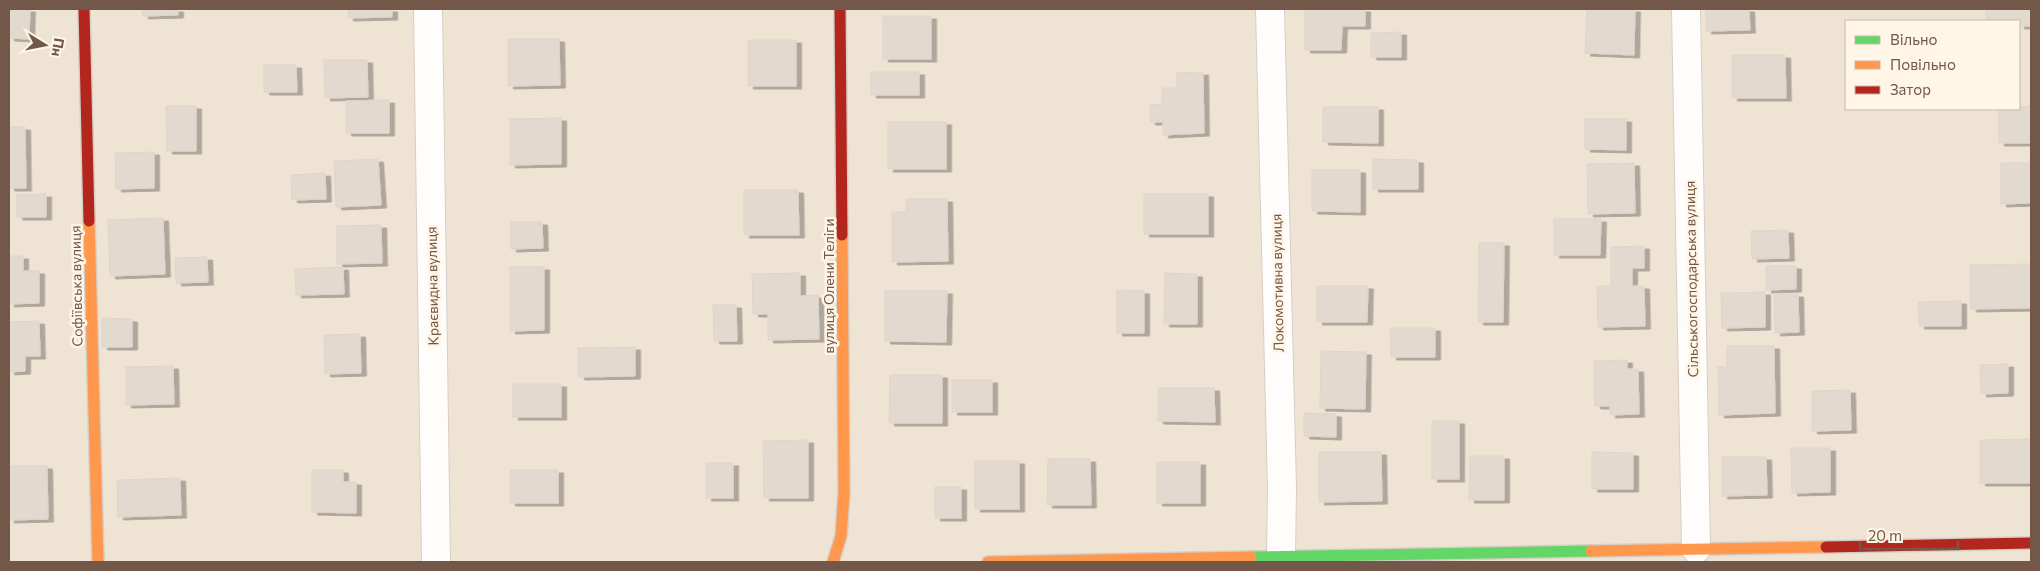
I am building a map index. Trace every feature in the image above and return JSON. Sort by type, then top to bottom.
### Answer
[{"type":"street","name":"Софіївська вулиця","points":[[84,9],[98,562]]},
{"type":"street","name":"Краєвидна вулиця","points":[[428,9],[436,562]]},
{"type":"street","name":"вулиця Олени Теліги","points":[[833,562],[841,536],[844,493],[840,9]]},
{"type":"street","name":"Локомотивна вулиця","points":[[1270,9],[1282,488],[1281,557]]},
{"type":"street","name":"Сільськогосподарська вулиця","points":[[1686,9],[1696,549]]},
{"type":"street","points":[[988,562],[1281,557],[1538,557],[1696,549],[1910,554],[2031,543]]},
{"type":"shaded area","points":[[9,9],[2031,9],[2031,562],[9,562]]},
{"type":"building","points":[[9,9],[30,9],[29,39],[9,38]]},
{"type":"building","points":[[142,9],[178,9],[178,15],[143,16]]},
{"type":"building","points":[[348,9],[392,9],[392,17],[348,18]]},
{"type":"building","points":[[1305,9],[1365,9],[1365,26],[1342,26],[1341,50],[1305,50]]},
{"type":"building","points":[[1587,9],[1635,9],[1634,55],[1585,53]]},
{"type":"building","points":[[1706,9],[1749,9],[1750,30],[1706,31]]},
{"type":"building","points":[[1986,9],[2031,9],[2031,26],[2020,26],[2020,20],[1986,20]]},
{"type":"building","points":[[883,16],[931,16],[931,59],[883,59]]},
{"type":"building","points":[[1401,32],[1401,57],[1371,57],[1371,33]]},
{"type":"building","points":[[508,39],[559,39],[560,85],[508,86]]},
{"type":"building","points":[[748,40],[796,40],[796,86],[748,86]]},
{"type":"building","points":[[1732,55],[1785,55],[1786,98],[1732,98]]},
{"type":"building","points":[[324,60],[367,60],[368,97],[325,98]]},
{"type":"building","points":[[264,65],[296,65],[297,92],[264,92]]},
{"type":"building","points":[[871,72],[919,72],[919,95],[871,95]]},
{"type":"building","points":[[1203,72],[1204,133],[1163,135],[1163,122],[1150,122],[1150,105],[1162,104],[1162,88],[1177,88],[1177,73]]},
{"type":"building","points":[[389,100],[389,133],[346,133],[346,101]]},
{"type":"building","points":[[166,106],[196,106],[196,151],[167,151]]},
{"type":"building","points":[[2031,106],[2031,143],[1999,143],[1999,110],[2020,110],[2020,107]]},
{"type":"building","points":[[1323,107],[1378,107],[1378,143],[1323,142]]},
{"type":"building","points":[[561,118],[561,164],[510,165],[510,119]]},
{"type":"building","points":[[1585,119],[1626,119],[1626,150],[1585,149]]},
{"type":"building","points":[[888,122],[946,122],[946,169],[888,169]]},
{"type":"building","points":[[9,127],[25,127],[26,188],[9,188]]},
{"type":"building","points":[[154,152],[154,188],[116,189],[115,153]]},
{"type":"building","points":[[378,159],[381,205],[336,207],[334,161]]},
{"type":"building","points":[[1373,159],[1418,160],[1418,189],[1373,189]]},
{"type":"building","points":[[1634,163],[1635,213],[1588,214],[1587,164]]},
{"type":"building","points":[[2001,163],[2031,163],[2031,203],[2001,204]]},
{"type":"building","points":[[1312,170],[1360,170],[1360,212],[1312,211]]},
{"type":"building","points":[[325,173],[326,199],[292,200],[291,175]]},
{"type":"building","points":[[744,190],[798,190],[799,235],[744,235]]},
{"type":"building","points":[[46,194],[46,217],[17,217],[17,195]]},
{"type":"building","points":[[1144,194],[1208,194],[1208,234],[1144,234]]},
{"type":"building","points":[[906,199],[947,199],[948,261],[892,262],[892,212],[906,212]]},
{"type":"building","points":[[163,218],[165,274],[110,276],[108,220]]},
{"type":"building","points":[[1554,219],[1601,219],[1600,255],[1554,255]]},
{"type":"building","points":[[511,222],[542,222],[543,248],[511,249]]},
{"type":"building","points":[[381,225],[382,263],[337,264],[337,226]]},
{"type":"building","points":[[1788,230],[1789,258],[1752,259],[1751,231]]},
{"type":"building","points":[[1479,243],[1504,243],[1503,322],[1478,322]]},
{"type":"building","points":[[1644,246],[1644,268],[1632,268],[1632,286],[1644,286],[1645,326],[1598,327],[1597,286],[1611,286],[1611,247]]},
{"type":"building","points":[[9,256],[23,256],[23,271],[39,271],[39,303],[9,304]]},
{"type":"building","points":[[207,257],[208,282],[176,283],[175,258]]},
{"type":"building","points":[[2031,264],[2031,308],[1971,309],[1970,265]]},
{"type":"building","points":[[1766,266],[1796,266],[1796,289],[1766,290]]},
{"type":"building","points":[[343,267],[344,294],[296,295],[295,269]]},
{"type":"building","points":[[510,267],[544,267],[544,330],[510,331]]},
{"type":"building","points":[[800,273],[800,296],[818,295],[819,339],[768,340],[768,314],[753,314],[752,274]]},
{"type":"building","points":[[1165,273],[1197,274],[1197,324],[1164,324]]},
{"type":"building","points":[[1317,286],[1368,286],[1367,322],[1317,322]]},
{"type":"building","points":[[1117,290],[1144,291],[1144,333],[1117,333]]},
{"type":"building","points":[[885,291],[947,291],[946,342],[885,341]]},
{"type":"building","points":[[1765,292],[1765,327],[1722,328],[1721,293]]},
{"type":"building","points":[[1774,294],[1798,294],[1799,332],[1775,333]]},
{"type":"building","points":[[1961,301],[1961,326],[1919,326],[1918,302]]},
{"type":"building","points":[[713,305],[736,305],[737,341],[714,341]]},
{"type":"building","points":[[102,318],[132,319],[132,347],[102,347]]},
{"type":"building","points":[[39,321],[40,356],[25,356],[25,371],[9,372],[9,322]]},
{"type":"building","points":[[1390,328],[1435,328],[1435,357],[1391,357]]},
{"type":"building","points":[[360,334],[361,373],[325,374],[324,335]]},
{"type":"building","points":[[1727,346],[1774,346],[1775,413],[1719,415],[1718,367],[1727,367]]},
{"type":"building","points":[[635,347],[635,376],[579,377],[578,348]]},
{"type":"building","points":[[1321,351],[1366,352],[1365,409],[1320,408]]},
{"type":"building","points":[[1627,360],[1627,369],[1638,369],[1639,414],[1610,415],[1610,406],[1595,406],[1594,361]]},
{"type":"building","points":[[2008,364],[2008,393],[1981,394],[1980,365]]},
{"type":"building","points":[[173,366],[174,404],[126,405],[126,367]]},
{"type":"building","points":[[890,375],[942,375],[942,423],[889,423]]},
{"type":"building","points":[[952,380],[992,380],[992,412],[952,412]]},
{"type":"building","points":[[513,384],[561,384],[561,417],[513,417]]},
{"type":"building","points":[[1158,388],[1214,388],[1215,422],[1158,421]]},
{"type":"building","points":[[1850,390],[1851,430],[1812,431],[1812,391]]},
{"type":"building","points":[[1304,413],[1336,414],[1336,437],[1304,436]]},
{"type":"building","points":[[1432,421],[1459,421],[1459,479],[1432,479]]},
{"type":"building","points":[[2031,439],[2031,483],[1980,483],[1980,440]]},
{"type":"building","points":[[808,440],[808,498],[764,498],[763,441]]},
{"type":"building","points":[[1791,448],[1830,448],[1830,492],[1792,493]]},
{"type":"building","points":[[1319,452],[1381,452],[1382,501],[1319,502]]},
{"type":"building","points":[[1592,452],[1633,453],[1633,489],[1592,489]]},
{"type":"building","points":[[1470,456],[1504,456],[1504,500],[1469,500]]},
{"type":"building","points":[[1722,457],[1766,457],[1767,495],[1722,496]]},
{"type":"building","points":[[1048,459],[1090,459],[1091,505],[1047,505]]},
{"type":"building","points":[[975,461],[1019,461],[1019,509],[975,509]]},
{"type":"building","points":[[1157,462],[1200,462],[1200,503],[1157,503]]},
{"type":"building","points":[[706,463],[733,463],[733,498],[706,498]]},
{"type":"building","points":[[9,466],[47,466],[48,519],[9,520]]},
{"type":"building","points":[[312,470],[343,470],[343,482],[356,482],[356,513],[312,512]]},
{"type":"building","points":[[510,470],[558,470],[558,503],[510,503]]},
{"type":"building","points":[[180,478],[181,515],[118,517],[117,480]]},
{"type":"building","points":[[935,487],[961,487],[961,518],[935,518]]},
{"type":"traffic: fast","points":[[1251,557],[1591,551]]},
{"type":"traffic: slow","points":[[89,221],[98,562]]},
{"type":"traffic: slow","points":[[833,562],[841,536],[844,493],[842,235]]},
{"type":"traffic: slow","points":[[1591,551],[1826,547]]},
{"type":"traffic: slow","points":[[988,562],[1251,557]]},
{"type":"traffic: jam","points":[[84,9],[89,221]]},
{"type":"traffic: jam","points":[[840,9],[842,235]]},
{"type":"traffic: jam","points":[[1826,547],[2031,543]]}]
